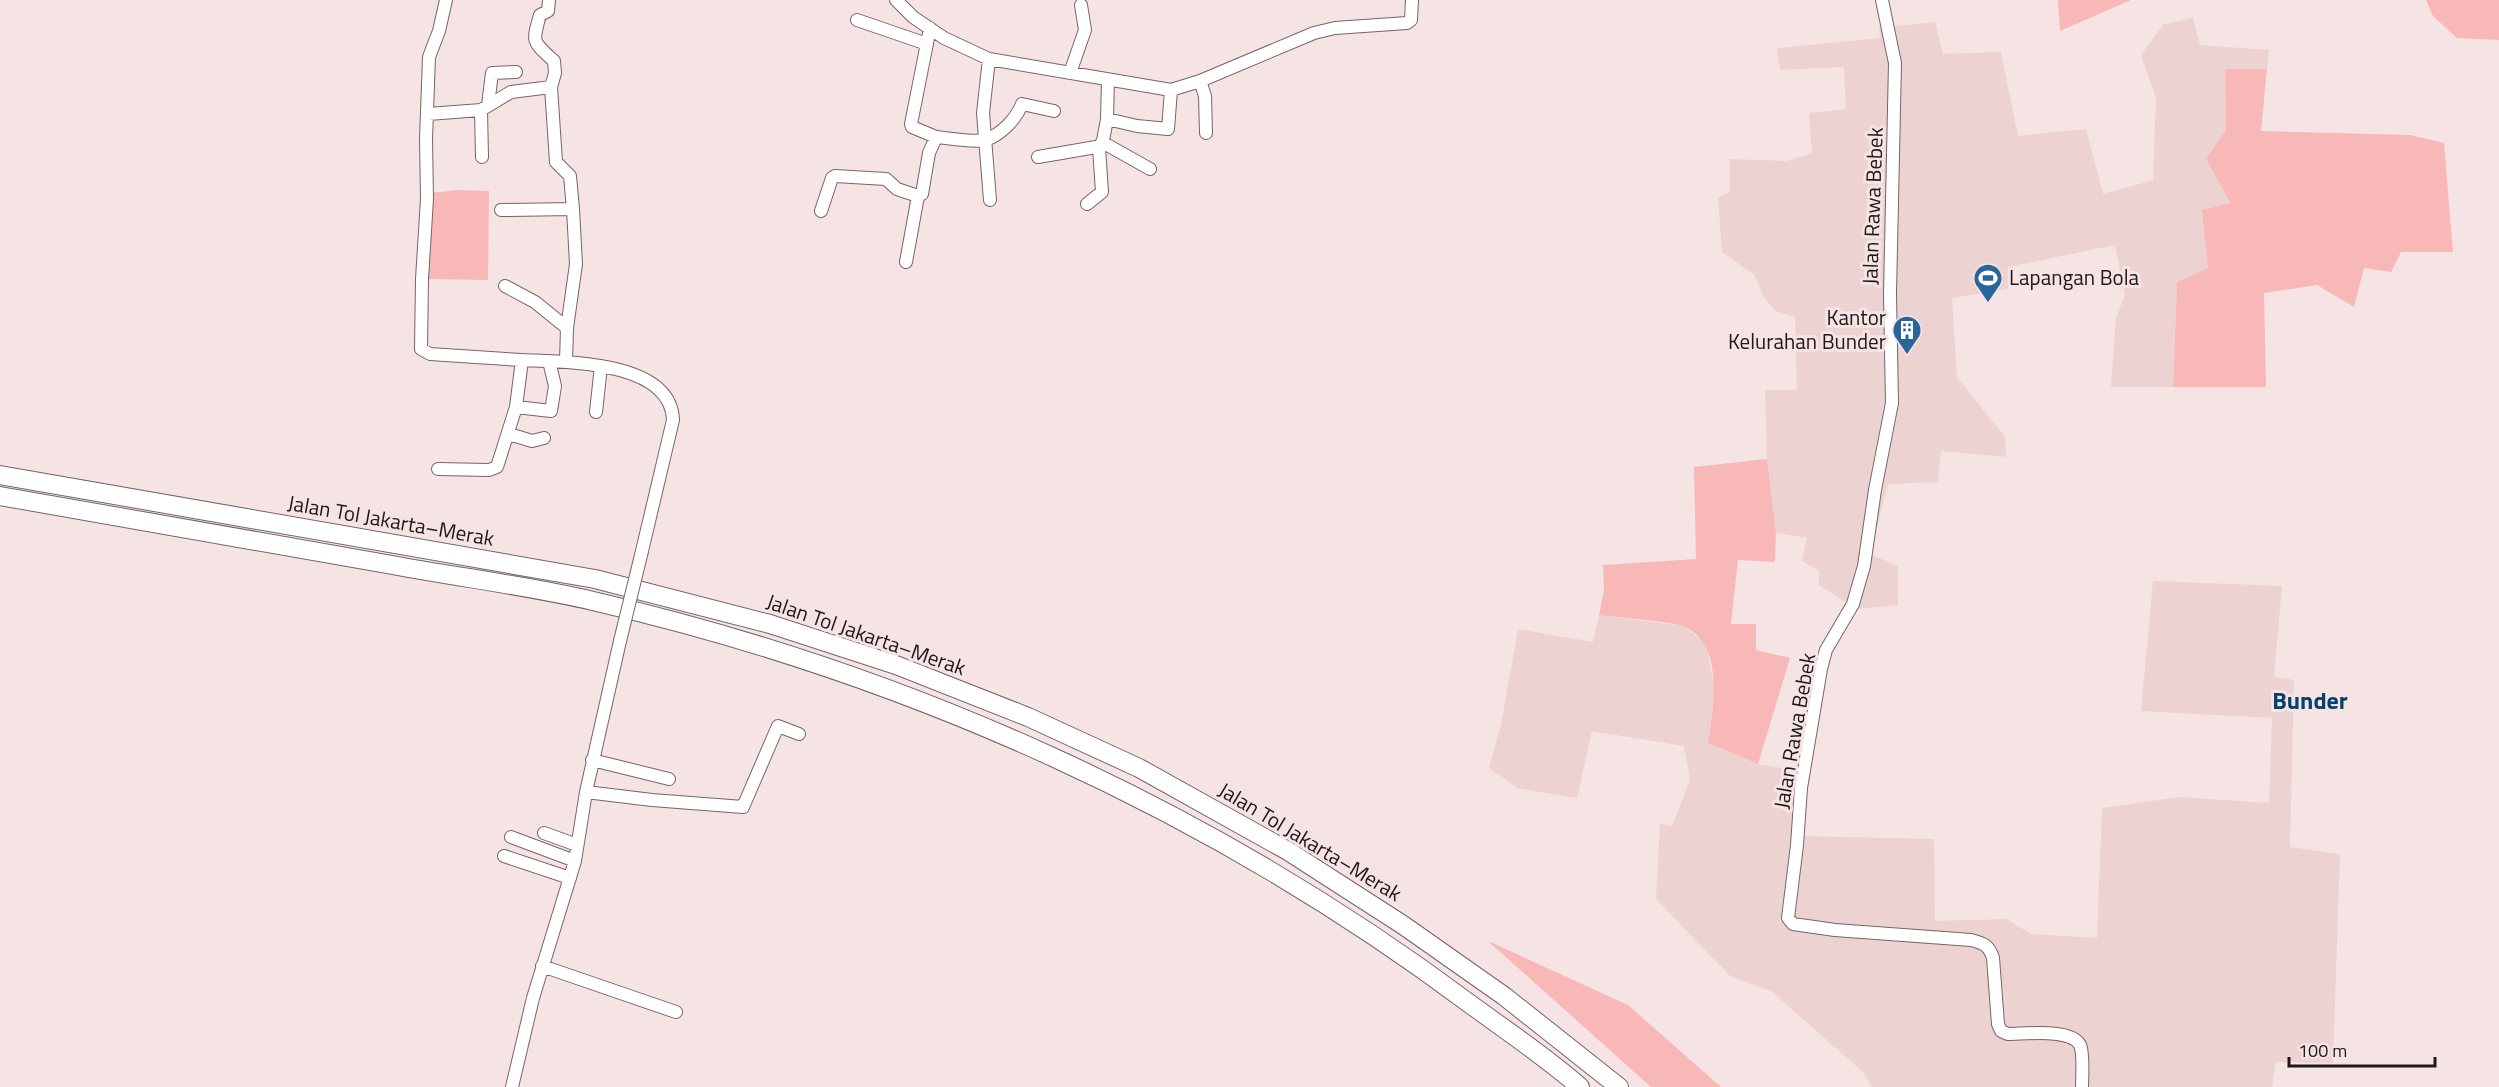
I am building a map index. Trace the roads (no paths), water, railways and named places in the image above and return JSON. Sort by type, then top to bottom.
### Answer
[{"type":"highway","name":"Jalan Tol Jakarta–Merak","points":[[0,475],[595,579],[770,624],[896,664],[1028,717],[1139,768],[1288,851],[1403,925],[1504,996],[1619,1087]]},
{"type":"highway","name":"Jalan Tol Jakarta–Merak","points":[[0,496],[591,600],[709,631],[892,689],[995,731],[1138,797],[1277,874],[1398,950],[1580,1087]]},
{"type":"street","points":[[446,0],[439,31],[429,57],[421,349],[430,354],[601,366],[633,374],[647,382],[664,394],[673,412],[673,420],[592,760],[575,861],[542,966],[512,1087]]},
{"type":"street","points":[[549,0],[548,10],[540,15],[534,40],[537,46],[554,61],[555,73],[551,87],[556,162],[570,176],[576,264],[567,328],[566,362]]},
{"type":"street","points":[[896,0],[913,17],[956,45],[989,59],[1171,90],[1200,81],[1314,33],[1335,28],[1407,23],[1411,20],[1412,0]]},
{"type":"street","name":"Jalan Rawa Bebek","points":[[1882,0],[1895,63],[1896,86],[1890,294],[1892,403],[1875,490],[1864,566],[1853,604],[1826,650],[1821,669],[1801,788],[1788,918],[1793,924],[1835,930],[1971,940],[1983,943],[1990,948],[1993,958],[1998,1024],[2001,1031],[2008,1034],[2065,1035],[2074,1038],[2081,1046],[2082,1087]]},
{"type":"street","points":[[1070,73],[1085,30],[1082,5]]},
{"type":"street","points":[[857,20],[927,44]]},
{"type":"street","points":[[930,28],[910,124],[936,137],[984,140],[1012,122],[1017,117],[1022,104],[1054,111]]},
{"type":"street","points":[[989,59],[983,113],[990,200]]},
{"type":"street","points":[[482,157],[485,107],[492,73],[516,72]]},
{"type":"street","points":[[1087,204],[1102,192],[1101,145],[1107,118],[1108,80]]},
{"type":"street","points":[[1200,81],[1205,96],[1206,133]]},
{"type":"street","points":[[428,114],[485,107],[511,92],[551,87]]},
{"type":"street","points":[[1107,118],[1137,126],[1168,129],[1171,90]]},
{"type":"street","points":[[906,262],[918,196],[922,194],[928,153],[936,137]]},
{"type":"street","points":[[1038,157],[1101,145],[1150,169]]},
{"type":"street","points":[[821,211],[832,178],[835,176],[886,179],[897,189],[918,196]]},
{"type":"street","points":[[501,210],[573,209]]},
{"type":"street","points":[[505,286],[535,302],[567,328]]},
{"type":"street","points":[[438,469],[493,470],[500,462],[516,407],[522,360]]},
{"type":"street","points":[[516,407],[551,411],[555,386],[549,361]]},
{"type":"street","points":[[596,412],[601,366]]},
{"type":"street","points":[[509,434],[532,441],[544,438]]},
{"type":"street","points":[[586,792],[743,807],[778,726],[799,734]]},
{"type":"street","points":[[592,760],[669,779]]},
{"type":"street","points":[[544,833],[577,845]]},
{"type":"street","points":[[511,837],[575,861]]},
{"type":"street","points":[[504,856],[570,878]]},
{"type":"street","points":[[542,966],[676,1012]]},
{"type":"place","name":"Lapangan Bola","points":[[1988,304]]},
{"type":"place","name":"Kantor Kelurahan Bunder","points":[[1907,356]]},
{"type":"district","name":"Bunder","points":[[2310,701]]}]
